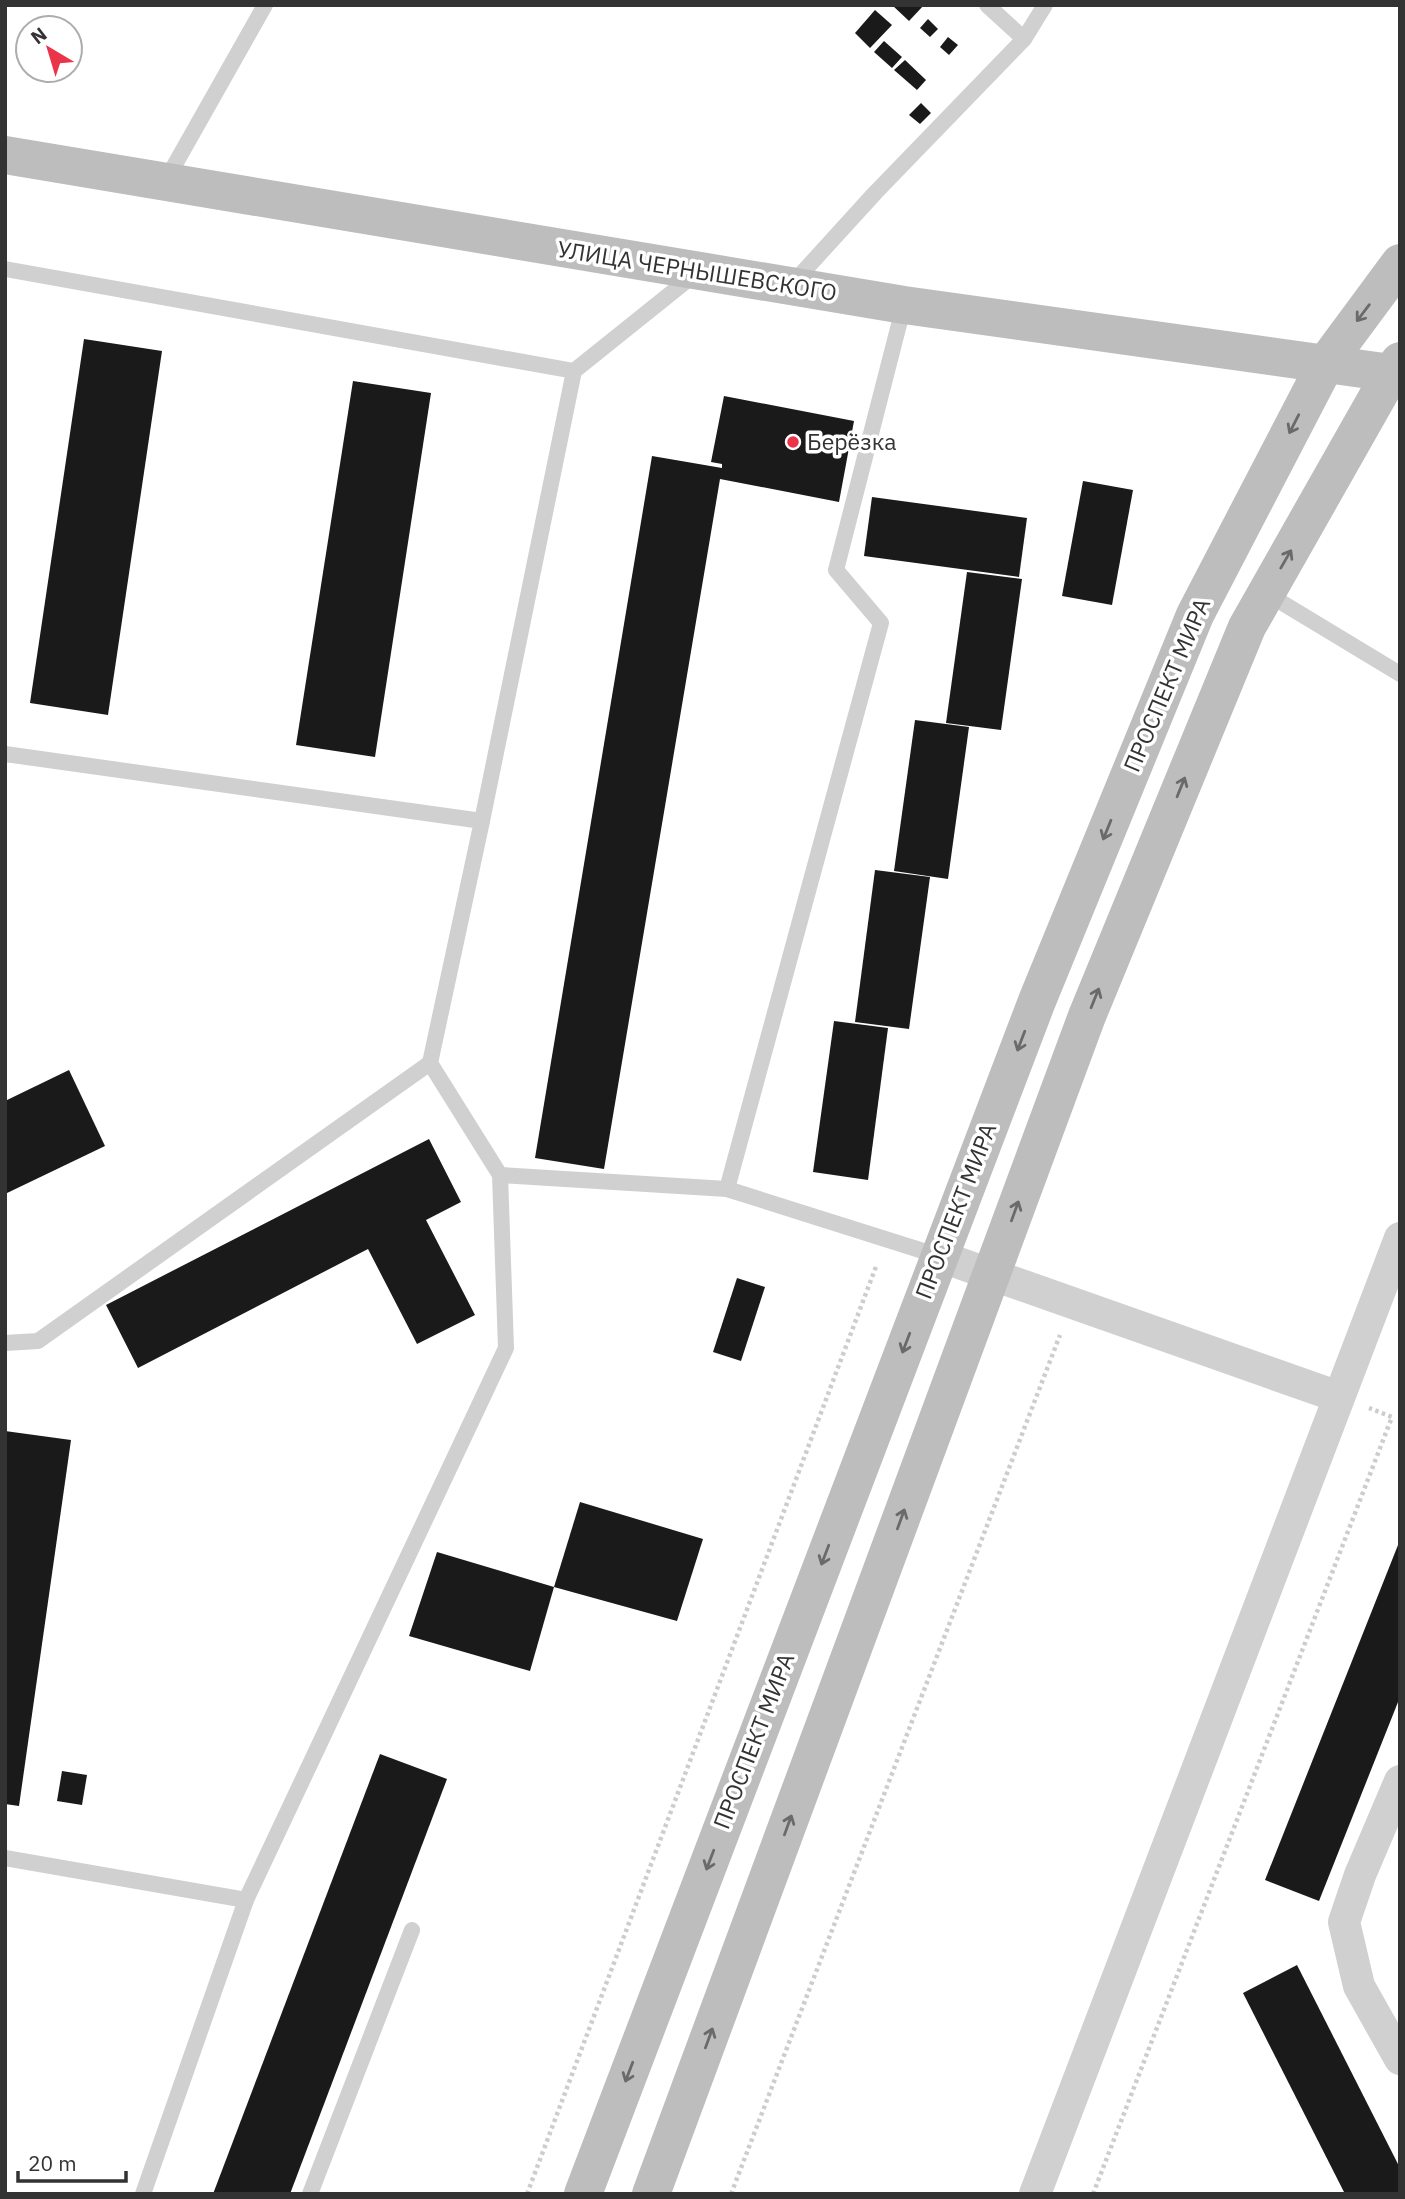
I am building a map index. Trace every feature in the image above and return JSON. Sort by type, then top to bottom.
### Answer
[{"type":"main road","name":"УЛИЦА ЧЕРНЫШЕВСКОГО","points":[[5,155],[904,305],[1326,363],[1397,369]]},
{"type":"main road","name":"ПРОСПЕКТ МИРА","points":[[583,2194],[1037,1001],[1195,615],[1326,363],[1400,263]]},
{"type":"main road","points":[[651,2194],[1087,1016],[1247,628],[1397,369]]},
{"type":"street","points":[[1035,2194],[1400,1238]]},
{"type":"street","points":[[939,1256],[1339,1397]]},
{"type":"street","points":[[1400,1781],[1360,1875],[1344,1922],[1359,1986],[1400,2059]]},
{"type":"lane","points":[[165,182],[265,5]]},
{"type":"lane","points":[[987,5],[1024,39]]},
{"type":"lane","points":[[790,286],[874,193],[1024,39],[1045,5]]},
{"type":"lane","points":[[5,269],[574,371]]},
{"type":"lane","points":[[5,1343],[38,1341],[430,1063],[574,371],[700,271]]},
{"type":"lane","points":[[727,1189],[881,623],[836,570],[904,305]]},
{"type":"lane","points":[[1266,593],[1400,674]]},
{"type":"lane","points":[[5,754],[482,821]]},
{"type":"lane","points":[[143,2194],[246,1900],[506,1348],[500,1175],[430,1063]]},
{"type":"lane","points":[[500,1175],[727,1189],[939,1256]]},
{"type":"lane","points":[[5,1858],[246,1900]]},
{"type":"lane","points":[[310,2194],[412,1930]]},
{"type":"path","points":[[527,2194],[886,1239]]},
{"type":"path","points":[[731,2194],[1072,1304]]},
{"type":"path","points":[[1093,2194],[1392,1417],[1339,1397]]},
{"type":"building","points":[[892,5],[924,5],[909,21]]},
{"type":"building","points":[[875,10],[892,25],[870,48],[855,33]]},
{"type":"building","points":[[928,19],[938,29],[930,37],[920,28]]},
{"type":"building","points":[[948,37],[958,45],[949,55],[940,47]]},
{"type":"building","points":[[884,41],[902,57],[892,68],[874,52]]},
{"type":"building","points":[[905,60],[926,80],[917,90],[894,70]]},
{"type":"building","points":[[921,103],[931,113],[920,124],[909,115]]},
{"type":"building","points":[[84,339],[162,351],[108,715],[30,703]]},
{"type":"building","points":[[353,381],[431,393],[375,757],[296,745]]},
{"type":"building","points":[[724,396],[854,421],[839,502],[720,479],[604,1169],[535,1158],[652,456],[722,468],[722,464],[711,462]]},
{"type":"building","points":[[1083,481],[1133,490],[1112,605],[1062,596]]},
{"type":"building","points":[[872,497],[1027,518],[1019,577],[864,556]]},
{"type":"building","points":[[967,572],[1022,579],[1001,730],[946,723]]},
{"type":"building","points":[[915,720],[969,727],[948,879],[894,871]]},
{"type":"building","points":[[875,870],[930,877],[909,1029],[855,1022]]},
{"type":"building","points":[[834,1021],[888,1028],[868,1180],[813,1172]]},
{"type":"building","points":[[69,1070],[105,1146],[5,1194],[5,1101]]},
{"type":"building","points":[[429,1139],[461,1202],[426,1220],[475,1315],[417,1344],[368,1249],[138,1368],[106,1305]]},
{"type":"building","points":[[737,1278],[765,1287],[741,1361],[713,1352]]},
{"type":"building","points":[[5,1431],[71,1440],[19,1806],[5,1804]]},
{"type":"building","points":[[580,1502],[703,1539],[677,1621],[554,1587]]},
{"type":"building","points":[[1400,1540],[1400,1697],[1319,1901],[1265,1880]]},
{"type":"building","points":[[437,1552],[554,1587],[530,1671],[409,1636]]},
{"type":"building","points":[[380,1754],[447,1779],[290,2194],[213,2194]]},
{"type":"building","points":[[62,1771],[87,1775],[82,1805],[57,1801]]},
{"type":"building","points":[[1297,1965],[1400,2168],[1400,2194],[1345,2194],[1243,1993]]},
{"type":"place","name":"Берёзка","points":[[793,442]]}]
